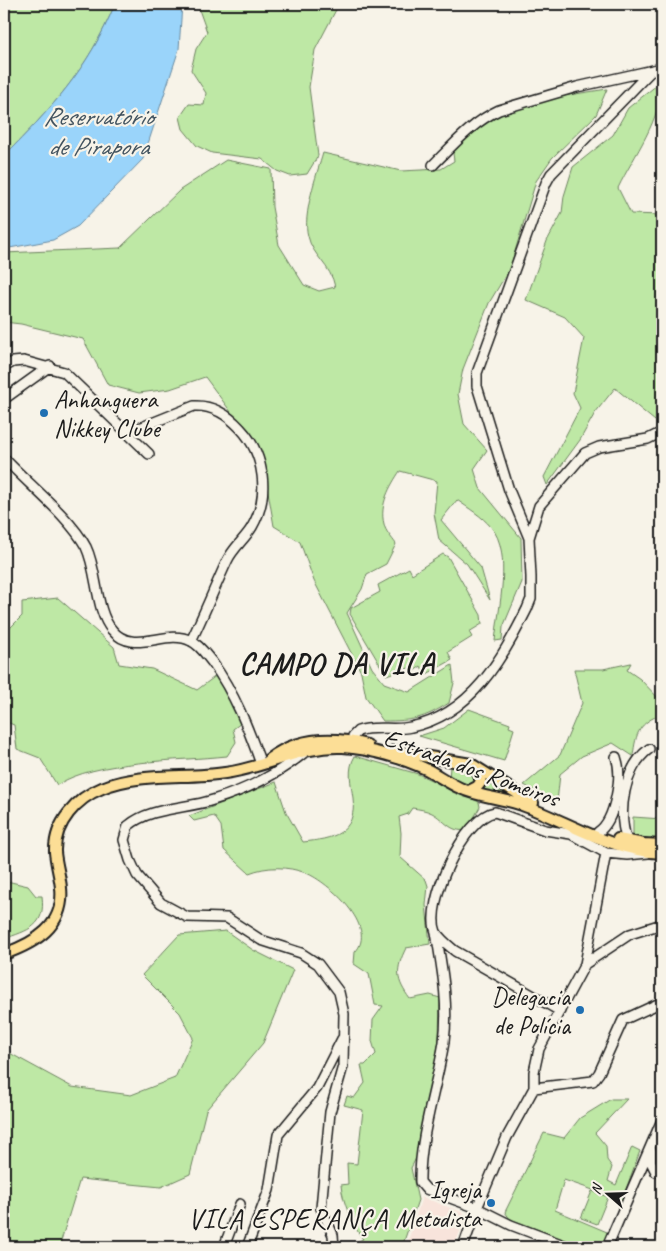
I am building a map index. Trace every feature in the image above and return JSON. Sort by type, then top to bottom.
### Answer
[{"type":"main road","name":"Estrada dos Romeiros","points":[[262,764],[287,747],[317,740],[454,760],[477,768],[529,802],[602,830],[662,845]]},
{"type":"main road","name":"Estrada dos Romeiros","points":[[4,954],[38,939],[54,923],[60,904],[62,888],[55,849],[61,828],[77,802],[101,788],[127,780],[211,775],[262,764],[306,750],[356,746],[398,758],[469,791],[516,803],[569,830],[615,844],[657,852]]},
{"type":"main road","points":[[446,780],[447,766],[454,760]]},
{"type":"main road","points":[[469,791],[477,787],[480,782],[477,768]]},
{"type":"street","points":[[433,164],[463,135],[489,115],[499,110],[569,89],[662,68]]},
{"type":"street","points":[[356,746],[354,733],[367,729],[408,728],[422,725],[450,714],[475,691],[499,658],[527,610],[531,599],[532,577],[529,538],[509,490],[477,386],[480,362],[551,174],[651,71]]},
{"type":"street","points":[[4,367],[19,360],[50,366],[68,376],[149,454]]},
{"type":"street","points":[[4,399],[50,366]]},
{"type":"street","points":[[125,431],[142,427],[194,406],[202,406],[218,412],[233,421],[247,435],[256,451],[262,484],[258,514],[252,526],[227,560],[192,641]]},
{"type":"street","points":[[529,538],[539,506],[585,453],[599,446],[640,442],[662,432]]},
{"type":"street","points":[[4,458],[80,539],[90,556],[104,615],[112,630],[118,635],[133,641],[141,642],[176,637],[192,641],[204,652],[226,681],[243,714],[262,764]]},
{"type":"street","points":[[317,740],[288,766],[228,795],[146,816],[134,822],[124,835],[126,850],[137,875],[161,903],[187,917],[227,918],[261,940],[301,953],[318,964],[332,981],[342,1002],[343,1066],[330,1112],[327,1163],[321,1208],[333,1235],[334,1247]]},
{"type":"street","points":[[625,836],[622,809],[634,765],[649,749]]},
{"type":"street","points":[[602,830],[619,778],[619,766],[616,757]]},
{"type":"street","points":[[569,1247],[511,1225],[477,1208],[426,1189],[420,1182],[430,1109],[440,1064],[446,1019],[445,984],[434,916],[438,888],[469,832],[490,812],[504,814],[551,832],[569,830],[606,853],[636,855],[657,852]]},
{"type":"street","points":[[463,1247],[507,1137],[534,1088],[534,1072],[539,1049],[585,964],[606,853]]},
{"type":"street","points":[[585,964],[630,934],[662,924]]},
{"type":"street","points":[[436,932],[455,951],[560,1011]]},
{"type":"street","points":[[534,1088],[593,1081],[599,1073],[623,1020],[662,1002]]},
{"type":"street","points":[[247,1247],[269,1190],[280,1131],[316,1088],[343,1037]]},
{"type":"street","points":[[607,1247],[662,1120]]},
{"type":"street","points":[[637,1178],[642,1174],[659,1172],[650,1157],[651,1145]]},
{"type":"street","points":[[224,1247],[240,1204]]},
{"type":"shaded area","points":[[422,1197],[464,1213],[466,1216],[454,1247],[406,1247]]},
{"type":"green space","points":[[4,4],[115,4],[93,48],[68,86],[4,156]]},
{"type":"green space","points":[[197,4],[339,4],[315,50],[309,87],[318,156],[307,174],[290,176],[277,171],[262,159],[212,153],[197,146],[183,129],[180,117],[189,104],[204,105],[206,93],[191,70],[196,49],[207,32]]},
{"type":"green space","points":[[662,81],[661,95],[652,123],[618,188],[631,214],[662,215],[662,414],[655,421],[615,388],[595,413],[580,440],[547,485],[544,477],[580,408],[573,393],[584,338],[565,317],[526,300],[547,241],[562,213],[564,196],[573,167],[613,135],[628,108]]},
{"type":"green space","points":[[607,89],[596,115],[552,158],[536,181],[510,268],[489,303],[463,369],[458,394],[464,424],[487,450],[474,469],[480,488],[521,538],[522,582],[503,627],[502,640],[495,641],[503,566],[498,538],[483,519],[457,500],[441,520],[481,568],[490,600],[467,564],[439,540],[434,513],[437,481],[400,471],[389,489],[383,510],[385,527],[396,544],[386,564],[367,574],[362,589],[347,613],[372,668],[384,683],[409,692],[452,665],[454,683],[449,703],[440,708],[418,718],[383,721],[366,697],[361,672],[314,581],[300,542],[274,526],[263,463],[251,439],[205,377],[170,389],[139,393],[108,385],[83,339],[21,324],[4,322],[4,253],[120,248],[180,190],[226,160],[271,169],[272,207],[279,245],[304,285],[319,291],[335,287],[330,273],[310,243],[307,227],[311,194],[323,153],[401,171],[441,169],[454,161],[453,153],[459,142],[488,118],[550,98]]},
{"type":"green space","points":[[443,554],[448,557],[481,615],[482,624],[469,632],[472,637],[448,652],[452,660],[425,675],[421,666],[414,671],[412,667],[386,675],[350,614],[351,608],[380,592],[378,585],[409,568],[412,574]]},
{"type":"green space","points":[[58,598],[114,647],[119,664],[152,669],[197,690],[217,675],[241,723],[233,729],[236,742],[227,756],[115,766],[73,777],[57,785],[40,758],[17,749],[14,725],[4,721],[4,634],[22,616],[22,602]]},
{"type":"green space","points":[[631,663],[627,670],[640,679],[662,702],[662,714],[648,721],[640,729],[633,756],[613,743],[582,756],[560,774],[557,802],[524,785],[560,755],[582,703],[574,669],[603,669]]},
{"type":"green space","points":[[469,709],[510,724],[509,727],[514,729],[504,761],[419,736],[444,728]]},
{"type":"green space","points":[[355,756],[418,774],[479,802],[480,807],[467,830],[456,830],[432,813],[420,809],[412,808],[408,814],[399,817],[401,833],[400,857],[426,880],[428,886],[426,905],[430,944],[406,948],[400,963],[400,980],[410,999],[430,995],[440,998],[439,1038],[433,1081],[419,1152],[411,1168],[418,1200],[402,1247],[354,1247],[354,1243],[363,1239],[352,1221],[341,1185],[348,1184],[347,1163],[357,1164],[363,1110],[344,1105],[347,1096],[354,1098],[365,1083],[361,1065],[365,1065],[376,1054],[372,1041],[373,1020],[383,1006],[375,1005],[369,974],[354,964],[355,952],[361,942],[361,931],[356,919],[338,896],[316,878],[306,873],[292,869],[277,868],[249,873],[224,850],[221,826],[214,816],[194,821],[189,816],[276,782],[286,812],[303,842],[333,836],[347,827],[351,820],[353,798],[350,771]]},
{"type":"green space","points":[[455,766],[472,770],[479,780],[468,788],[449,778],[450,767]]},
{"type":"green space","points":[[487,779],[512,798],[482,792]]},
{"type":"green space","points":[[633,817],[662,819],[662,840],[633,837]]},
{"type":"green space","points":[[11,882],[28,886],[36,896],[42,896],[43,906],[41,915],[34,926],[4,939],[4,885]]},
{"type":"green space","points":[[226,931],[253,950],[293,970],[263,1043],[206,1110],[190,1174],[161,1187],[80,1179],[60,1244],[52,1247],[4,1247],[4,1050],[72,1087],[131,1095],[175,1078],[193,1038],[180,1013],[142,975],[179,935]]},
{"type":"green space","points":[[611,1099],[627,1099],[595,1133],[606,1146],[607,1160],[612,1167],[608,1181],[616,1185],[632,1147],[640,1151],[622,1200],[564,1180],[555,1210],[607,1232],[601,1247],[583,1247],[510,1219],[505,1212],[544,1133],[564,1138],[580,1118]]},
{"type":"green space","points":[[592,1191],[608,1197],[597,1224],[581,1218]]},
{"type":"water","name":"Reservatório de Pirapora","points":[[115,4],[182,4],[179,49],[143,159],[78,226],[53,240],[4,249],[4,156],[68,86],[93,48]]},
{"type":"place","name":"Anhanguera Nikkey Clube","points":[[44,413]]},
{"type":"place","name":"Delegacia de Polícia","points":[[580,1010]]},
{"type":"place","name":"Igreja Metodista","points":[[491,1203]]},
{"type":"district","name":"CAMPO DA VILA","points":[[337,664]]},
{"type":"district","name":"VILA ESPERANÇA","points":[[288,1218]]}]
